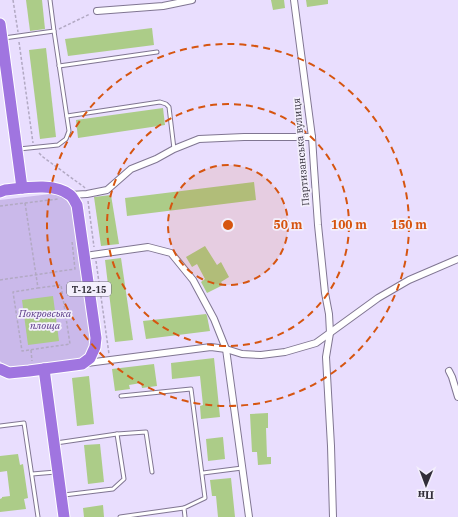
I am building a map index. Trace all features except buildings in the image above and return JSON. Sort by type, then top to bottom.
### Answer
[{"type":"highway","points":[[0,24],[22,188]]},
{"type":"highway","points":[[0,192],[5,190],[39,186],[61,190],[65,197]]},
{"type":"highway","name":"Т-12-15","points":[[65,197],[77,205],[90,256],[96,338],[95,347],[90,358],[82,364]]},
{"type":"highway","points":[[3,372],[82,364]]},
{"type":"highway","points":[[44,369],[64,517]]},
{"type":"street","points":[[97,11],[162,6],[192,0]]},
{"type":"street","name":"Партизанська вулиця","points":[[294,0],[312,137],[318,225],[325,293],[329,314],[330,333],[326,357],[333,517]]},
{"type":"street","points":[[65,197],[107,190],[131,169],[199,139],[244,137],[312,137]]},
{"type":"street","points":[[90,256],[148,247],[171,253],[193,280],[214,319],[226,349],[248,517]]},
{"type":"street","points":[[82,364],[211,347],[226,349],[242,354],[261,355],[285,352],[316,343],[378,298],[409,280],[458,259]]},
{"type":"street","points":[[449,371],[458,397]]},
{"type":"lane","points":[[17,150],[58,145],[66,139],[69,130],[50,0]]},
{"type":"lane","points":[[2,38],[54,32]]},
{"type":"lane","points":[[59,66],[157,52]]},
{"type":"lane","points":[[67,116],[160,102],[169,107],[174,149]]},
{"type":"lane","points":[[120,517],[184,508],[205,498],[203,473],[191,389],[121,396]]},
{"type":"lane","points":[[0,426],[24,423],[38,517]]},
{"type":"lane","points":[[54,443],[116,434],[146,432],[152,472]]},
{"type":"lane","points":[[61,495],[113,489],[124,479],[116,434]]},
{"type":"lane","points":[[203,473],[242,468]]},
{"type":"lane","points":[[32,474],[58,472]]},
{"type":"lane","points":[[184,508],[185,517]]},
{"type":"path","points":[[13,0],[34,146],[43,157],[84,186],[87,194],[90,256],[109,354]]},
{"type":"path","points":[[54,32],[97,11]]},
{"type":"path","points":[[0,206],[65,197]]},
{"type":"path","points":[[25,203],[38,288]]},
{"type":"path","points":[[0,280],[75,269],[71,237]]},
{"type":"path","points":[[61,285],[70,344],[22,351],[14,292],[38,288],[61,285]]},
{"type":"path","points":[[31,350],[32,361]]},
{"type":"green space","name":"Покровська площа","points":[[59,193],[69,198],[75,209],[92,338],[88,351],[78,361],[13,369],[0,361],[0,200]]}]
